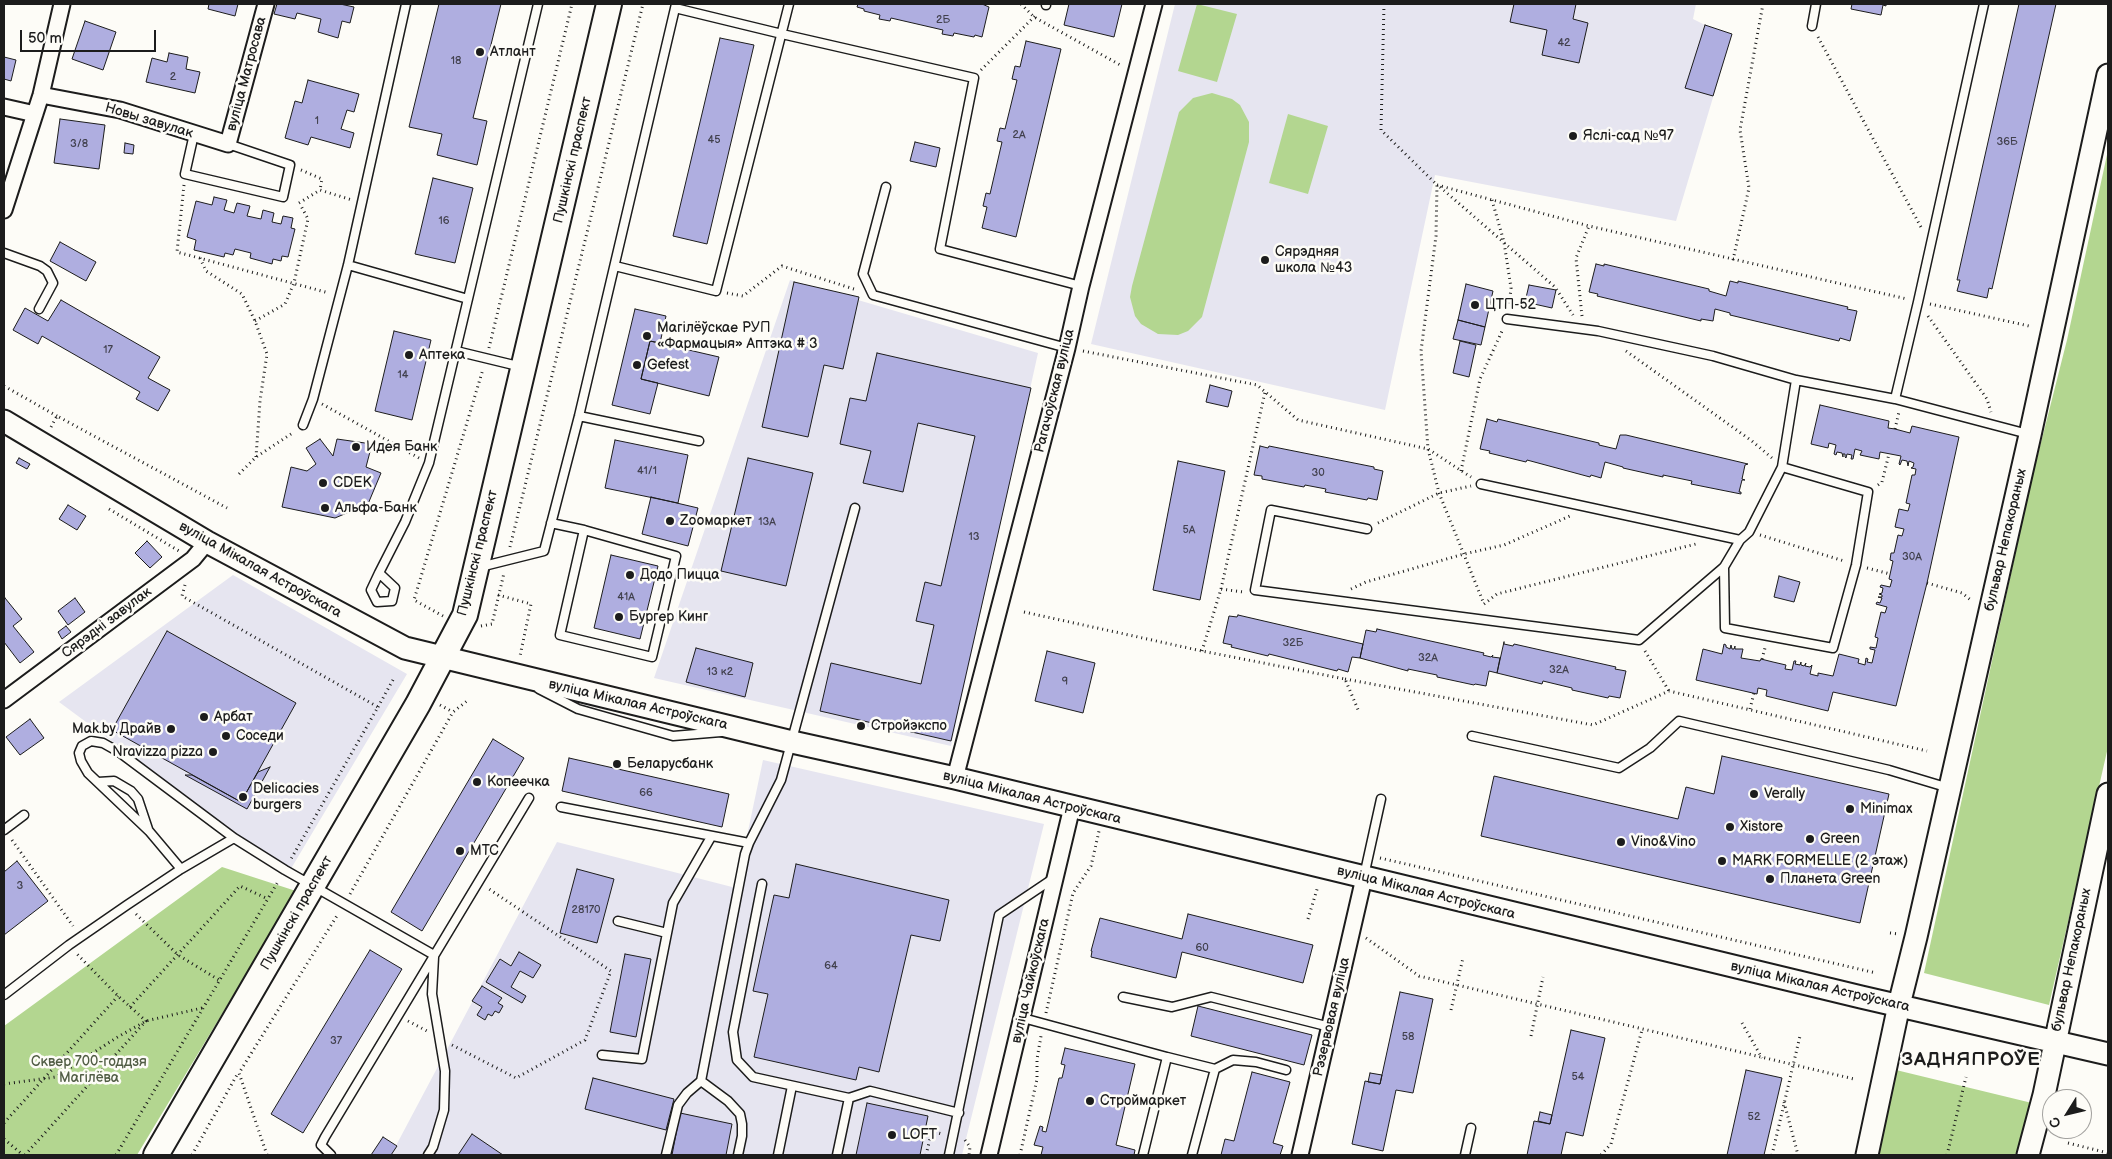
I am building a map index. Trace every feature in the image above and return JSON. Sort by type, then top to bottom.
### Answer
[{"type":"main road","name":"Пушкінскі праспект","points":[[156,1155],[314,886],[443,658],[465,615],[609,4]]},
{"type":"main road","name":"бульвар Непакораных","points":[[1867,1155],[1899,1005],[2030,435],[2108,74]]},
{"type":"main road","name":"вуліца Мікалая Астроўскага","points":[[4,421],[207,542],[405,648],[792,742],[955,778],[1861,997],[2108,1054]]},
{"type":"main road","name":"бульвар Непакораных","points":[[2028,1155],[2055,1042],[2108,794]]},
{"type":"street","points":[[4,210],[7,191],[41,94],[62,4]]},
{"type":"street","name":"вуліца Матросава","points":[[228,144],[266,4]]},
{"type":"street","name":"Рагачоўская вуліца","points":[[955,778],[1154,4]]},
{"type":"street","name":"Новы завулак","points":[[41,94],[120,110],[228,144]]},
{"type":"street","points":[[4,106],[35,114]]},
{"type":"street","name":"Сярэдні завулак","points":[[4,700],[193,559],[207,542]]},
{"type":"street","name":"вуліца Чайкоўскага","points":[[989,1155],[1072,807]]},
{"type":"street","name":"Рэзервовая вуліца","points":[[1300,1155],[1364,878]]},
{"type":"lane","points":[[304,425],[313,399],[348,265],[406,4]]},
{"type":"lane","points":[[379,573],[405,522],[428,464],[538,4]]},
{"type":"lane","points":[[615,266],[716,291],[789,4]]},
{"type":"lane","points":[[1812,26],[1816,4]]},
{"type":"lane","points":[[1898,400],[1930,245],[1984,4]]},
{"type":"lane","points":[[476,568],[544,551],[579,416],[675,6],[782,34],[974,78],[940,249],[1081,286]]},
{"type":"lane","points":[[194,134],[185,174],[283,197],[290,165],[228,144]]},
{"type":"lane","points":[[886,187],[863,274],[873,295],[1067,348]]},
{"type":"lane","points":[[4,253],[40,266],[47,271],[53,283],[38,310]]},
{"type":"lane","points":[[348,265],[468,299]]},
{"type":"lane","points":[[1507,319],[1598,331],[1713,356],[1796,380],[1898,400],[2030,435]]},
{"type":"lane","points":[[456,351],[524,367]]},
{"type":"lane","points":[[1366,529],[1271,510],[1255,590],[1639,640],[1724,568],[1740,540],[1750,532],[1782,467],[1796,380]]},
{"type":"lane","points":[[579,416],[699,441]]},
{"type":"lane","points":[[1724,568],[1724,628],[1833,648],[1856,565],[1868,492],[1782,467]]},
{"type":"lane","points":[[1481,484],[1740,540]]},
{"type":"lane","points":[[666,1155],[678,1105],[687,1093],[701,1081],[744,854],[781,780],[855,508]]},
{"type":"lane","points":[[551,523],[584,530],[676,556],[652,657],[560,635],[584,530]]},
{"type":"lane","points":[[1472,736],[1618,768],[1650,748],[1679,721],[1889,770],[1949,788]]},
{"type":"lane","points":[[181,869],[149,831],[88,773],[79,753],[82,746],[91,741],[103,742],[120,752],[234,838],[285,870],[434,955]]},
{"type":"lane","points":[[98,782],[114,781],[131,791],[138,799],[149,831]]},
{"type":"lane","points":[[331,1155],[321,1145],[529,798]]},
{"type":"lane","points":[[1364,878],[1381,799]]},
{"type":"lane","points":[[561,807],[749,843]]},
{"type":"lane","points":[[4,830],[24,815]]},
{"type":"lane","points":[[602,1055],[642,1059],[674,903],[711,837]]},
{"type":"lane","points":[[4,995],[127,905],[181,869],[234,838]]},
{"type":"lane","points":[[949,1155],[999,915],[1055,877]]},
{"type":"lane","points":[[762,884],[733,1032],[737,1060],[753,1077],[849,1098],[870,1091],[958,1113]]},
{"type":"lane","points":[[618,921],[668,932]]},
{"type":"lane","points":[[428,1155],[433,1147],[444,1110],[445,1071],[432,994],[434,955]]},
{"type":"lane","points":[[1123,998],[1172,1007],[1211,997],[1330,1027]]},
{"type":"lane","points":[[1023,1018],[1214,1069],[1233,1060],[1256,1062],[1286,1070]]},
{"type":"lane","points":[[1143,1155],[1166,1057]]},
{"type":"lane","points":[[1192,1155],[1214,1069]]},
{"type":"lane","points":[[701,1081],[728,1100],[740,1114],[742,1136],[738,1155]]},
{"type":"lane","points":[[778,1155],[792,1086]]},
{"type":"lane","points":[[837,1155],[849,1098]]},
{"type":"lane","points":[[1465,1155],[1471,1128]]},
{"type":"path","points":[[443,616],[414,600],[486,358],[572,4]]},
{"type":"path","points":[[474,628],[492,624],[643,4]]},
{"type":"path","points":[[1021,4],[1034,17],[1136,73]]},
{"type":"path","points":[[974,78],[1046,4]]},
{"type":"path","points":[[1384,4],[1381,130],[1437,185],[1555,287],[1583,329]]},
{"type":"path","points":[[1733,260],[1749,188],[1740,130],[1763,4]]},
{"type":"path","points":[[1812,26],[1930,245]]},
{"type":"path","points":[[290,165],[322,179],[320,190],[300,204]]},
{"type":"path","points":[[185,174],[177,252],[340,296]]},
{"type":"path","points":[[1437,185],[1589,226],[2029,326]]},
{"type":"path","points":[[1437,185],[1436,236],[1421,351],[1428,449],[1440,493],[1484,604],[1484,619]]},
{"type":"path","points":[[320,190],[362,203]]},
{"type":"path","points":[[255,321],[285,304],[294,283],[308,219],[300,204],[283,197]]},
{"type":"path","points":[[1461,471],[1480,379],[1507,319],[1511,288],[1504,242],[1492,199]]},
{"type":"path","points":[[1583,329],[1576,258],[1589,226]]},
{"type":"path","points":[[200,258],[206,271],[242,294],[255,321],[267,354],[260,401],[256,457]]},
{"type":"path","points":[[716,291],[743,296],[782,266],[873,295]]},
{"type":"path","points":[[1918,302],[1987,400],[1996,427]]},
{"type":"path","points":[[1598,331],[1752,441],[1782,467]]},
{"type":"path","points":[[1067,348],[1257,386],[1298,420],[1428,449],[1481,484]]},
{"type":"path","points":[[4,386],[227,508]]},
{"type":"path","points":[[1202,651],[1221,589],[1264,392]]},
{"type":"path","points":[[313,399],[428,464]]},
{"type":"path","points":[[1895,429],[1898,400]]},
{"type":"path","points":[[42,444],[57,416]]},
{"type":"path","points":[[239,474],[256,457],[304,425]]},
{"type":"path","points":[[1868,492],[1882,482],[1889,454]]},
{"type":"path","points":[[1366,529],[1440,493],[1481,484]]},
{"type":"path","points":[[104,505],[193,559],[182,596],[378,707]]},
{"type":"path","points":[[1328,600],[1366,582],[1464,554],[1504,546],[1589,507]]},
{"type":"path","points":[[1750,532],[1890,574]]},
{"type":"path","points":[[1484,604],[1497,594],[1725,537]]},
{"type":"path","points":[[1927,583],[1962,593],[1989,613]]},
{"type":"path","points":[[1221,589],[1248,593],[1255,590]]},
{"type":"path","points":[[1024,612],[1202,651],[1593,725],[1668,691],[1927,751]]},
{"type":"path","points":[[1639,640],[1668,691]]},
{"type":"path","points":[[116,1155],[285,870],[394,678]]},
{"type":"path","points":[[1345,679],[1360,712]]},
{"type":"path","points":[[1750,709],[1754,693]]},
{"type":"path","points":[[192,1155],[239,1073],[345,904],[453,712],[467,701]]},
{"type":"path","points":[[434,702],[453,712]]},
{"type":"path","points":[[4,830],[81,937]]},
{"type":"path","points":[[1020,1155],[1037,1079],[1037,1059],[1044,1024],[1074,893],[1091,866]]},
{"type":"path","points":[[397,1016],[516,1078],[585,1040],[611,971],[478,882]]},
{"type":"path","points":[[130,1007],[240,886],[268,899]]},
{"type":"path","points":[[127,905],[178,954],[219,980]]},
{"type":"path","points":[[1353,930],[1419,976],[1854,1080]]},
{"type":"path","points":[[69,946],[118,996],[146,1021]]},
{"type":"path","points":[[1451,1010],[1463,958]]},
{"type":"path","points":[[1531,1036],[1543,977]]},
{"type":"path","points":[[4,1123],[118,996]]},
{"type":"path","points":[[4,1084],[56,1077],[146,1021],[203,1008]]},
{"type":"path","points":[[4,1139],[24,1155],[146,1021]]},
{"type":"path","points":[[1742,1023],[1762,1058]]},
{"type":"path","points":[[1601,1155],[1611,1144],[1642,1030]]},
{"type":"path","points":[[1772,1155],[1800,1036]]},
{"type":"path","points":[[239,1073],[267,1155]]},
{"type":"path","points":[[1948,1155],[1966,1077]]},
{"type":"path","points":[[1784,1102],[1798,1155]]},
{"type":"path","points":[[2068,1143],[2108,1153]]},
{"type":"shaded area","name":"Сярэдняя школа №43","points":[[1175,4],[1696,4],[1693,19],[1732,34],[1676,221],[1435,175],[1385,410],[1091,344]]},
{"type":"shaded area","points":[[790,280],[1038,353],[951,746],[654,678]]},
{"type":"shaded area","points":[[233,575],[407,674],[289,872],[59,702]]},
{"type":"shaded area","points":[[763,760],[1044,824],[962,1155],[391,1155],[557,842],[736,888]]},
{"type":"green space","points":[[1197,4],[1237,14],[1217,82],[1178,71]]},
{"type":"green space","points":[[1212,93],[1232,99],[1240,105],[1249,122],[1249,142],[1202,317],[1188,331],[1178,335],[1158,334],[1141,324],[1135,316],[1130,297],[1132,286],[1179,112],[1193,98]]},
{"type":"green space","points":[[1288,114],[1328,126],[1308,194],[1269,183]]},
{"type":"green space","points":[[2108,150],[2108,747],[2049,1005],[1924,973],[2031,482],[2067,340]]},
{"type":"green space","name":"Сквер 700-годдзя Магілёва","points":[[222,867],[296,891],[137,1155],[4,1155],[4,1026]]},
{"type":"green space","points":[[1896,1070],[2032,1103],[2021,1155],[1877,1155]]},
{"type":"building","points":[[209,4],[238,4],[235,16],[208,9]]},
{"type":"building","points":[[277,4],[340,4],[354,7],[350,23],[342,21],[338,38],[318,32],[321,19],[297,13],[295,19],[274,14]]},
{"type":"building","points":[[439,4],[501,4],[473,118],[487,121],[477,165],[437,155],[442,134],[409,127]]},
{"type":"building","points":[[858,4],[982,4],[989,7],[982,37],[975,35],[974,37],[954,33],[953,36],[942,34],[943,30],[891,18],[890,21],[879,19],[880,15],[864,11],[864,9],[857,7]]},
{"type":"building","points":[[1069,4],[1122,4],[1114,37],[1064,25]]},
{"type":"building","points":[[1514,4],[1576,4],[1573,19],[1588,23],[1579,63],[1542,55],[1547,30],[1510,22]]},
{"type":"building","points":[[1852,4],[1886,4],[1886,6],[1883,5],[1881,15],[1851,9]]},
{"type":"building","points":[[2019,4],[2056,4],[1992,289],[1989,288],[1987,298],[1957,291],[1960,280],[1957,280]]},
{"type":"building","points":[[85,21],[116,32],[103,70],[72,59]]},
{"type":"building","points":[[1705,25],[1732,34],[1713,96],[1685,88]]},
{"type":"building","points":[[720,38],[754,45],[707,244],[673,236]]},
{"type":"building","points":[[1026,41],[1061,49],[1016,237],[982,228],[987,207],[983,206],[986,193],[990,194],[1002,142],[997,141],[1000,128],[1005,129],[1017,80],[1012,79],[1015,66],[1020,67]]},
{"type":"building","points":[[169,53],[188,57],[186,69],[200,72],[195,93],[146,82],[152,58],[167,62]]},
{"type":"building","points":[[4,57],[16,60],[11,81],[4,79]]},
{"type":"building","points":[[308,80],[359,94],[354,112],[347,110],[341,129],[354,133],[350,148],[311,137],[308,145],[285,138],[295,101],[302,103]]},
{"type":"building","points":[[60,119],[105,125],[99,169],[54,163]]},
{"type":"building","points":[[915,142],[940,148],[936,167],[910,161]]},
{"type":"building","points":[[125,143],[134,145],[133,154],[124,153]]},
{"type":"building","points":[[433,178],[473,188],[455,263],[415,254]]},
{"type":"building","points":[[214,197],[227,200],[224,210],[234,213],[237,203],[250,206],[247,216],[261,219],[263,210],[274,213],[272,222],[281,224],[283,216],[293,218],[291,228],[295,229],[288,257],[282,256],[281,261],[273,259],[272,264],[250,258],[251,253],[235,249],[233,255],[225,253],[224,257],[194,250],[196,240],[187,237],[196,201],[212,205]]},
{"type":"building","points":[[60,242],[96,262],[86,281],[50,261]]},
{"type":"building","points":[[1596,264],[1604,266],[1604,264],[1709,289],[1709,291],[1726,296],[1730,281],[1738,283],[1738,281],[1848,307],[1847,309],[1857,311],[1850,341],[1840,338],[1839,341],[1730,315],[1730,313],[1715,309],[1713,321],[1701,319],[1701,321],[1597,296],[1598,294],[1589,292]]},
{"type":"building","points":[[794,282],[859,297],[843,369],[824,365],[808,437],[762,427]]},
{"type":"building","name":"ЦТП-52","points":[[1466,284],[1493,291],[1485,327],[1458,320]]},
{"type":"building","points":[[1529,285],[1556,290],[1552,308],[1525,302]]},
{"type":"building","points":[[61,300],[160,357],[148,378],[170,390],[158,411],[136,399],[140,392],[42,336],[38,344],[13,330],[25,308],[48,321]]},
{"type":"building","points":[[635,309],[666,316],[660,343],[650,341],[641,379],[658,383],[650,414],[612,405]]},
{"type":"building","points":[[1458,320],[1485,327],[1481,345],[1453,339]]},
{"type":"building","points":[[394,331],[431,340],[412,420],[375,411]]},
{"type":"building","points":[[650,341],[719,357],[709,396],[641,379]]},
{"type":"building","points":[[1460,341],[1476,345],[1469,377],[1453,373]]},
{"type":"building","points":[[877,353],[1031,388],[951,741],[820,711],[831,663],[921,684],[934,625],[916,621],[925,582],[941,586],[975,436],[918,423],[903,492],[863,483],[871,451],[840,444],[850,398],[866,401]]},
{"type":"building","points":[[1210,385],[1232,391],[1228,407],[1206,402]]},
{"type":"building","points":[[1820,405],[1889,421],[1888,428],[1910,433],[1912,426],[1959,437],[1927,583],[1896,706],[1833,692],[1828,711],[1766,696],[1767,690],[1758,688],[1757,694],[1696,680],[1703,649],[1722,654],[1724,644],[1730,649],[1731,645],[1732,649],[1735,646],[1735,649],[1743,649],[1741,658],[1760,661],[1761,659],[1786,665],[1785,669],[1792,670],[1794,661],[1796,661],[1795,664],[1800,665],[1801,662],[1801,665],[1804,666],[1806,663],[1805,666],[1810,667],[1812,665],[1810,674],[1818,676],[1818,673],[1833,676],[1839,654],[1859,659],[1858,663],[1865,665],[1866,658],[1868,659],[1867,662],[1872,663],[1875,650],[1870,649],[1870,647],[1876,648],[1878,638],[1875,637],[1881,612],[1885,613],[1887,607],[1876,604],[1877,602],[1880,603],[1882,598],[1878,597],[1882,597],[1879,594],[1882,593],[1883,588],[1880,587],[1881,585],[1890,587],[1892,580],[1889,579],[1893,561],[1890,560],[1891,553],[1894,553],[1898,535],[1902,536],[1904,529],[1895,527],[1899,509],[1908,511],[1910,504],[1906,503],[1912,475],[1915,475],[1916,469],[1911,468],[1914,463],[1909,461],[1908,466],[1907,461],[1902,460],[1900,465],[1901,456],[1880,452],[1879,459],[1860,455],[1862,451],[1855,449],[1853,459],[1851,459],[1852,455],[1847,454],[1846,458],[1845,454],[1843,454],[1843,457],[1842,453],[1837,452],[1836,455],[1834,454],[1836,445],[1829,443],[1828,448],[1811,444]]},
{"type":"building","points":[[1487,419],[1497,422],[1498,419],[1599,443],[1599,445],[1616,449],[1620,435],[1626,435],[1748,464],[1745,465],[1742,479],[1745,480],[1742,480],[1739,492],[1741,494],[1691,484],[1692,481],[1623,468],[1605,462],[1601,478],[1591,475],[1590,477],[1527,460],[1526,462],[1480,449]]},
{"type":"building","points":[[320,439],[333,456],[337,439],[372,444],[366,467],[381,473],[368,504],[335,518],[282,507],[291,467],[307,471],[316,464],[306,448]]},
{"type":"building","points":[[615,440],[688,455],[678,503],[605,488]]},
{"type":"building","points":[[1260,446],[1268,448],[1269,446],[1374,467],[1374,469],[1383,471],[1377,500],[1368,498],[1367,500],[1325,492],[1326,489],[1305,485],[1304,487],[1262,479],[1262,476],[1254,475]]},
{"type":"building","points":[[19,458],[30,464],[27,469],[16,463]]},
{"type":"building","points":[[748,458],[813,473],[786,586],[721,571]]},
{"type":"building","points":[[1178,461],[1225,471],[1200,600],[1153,590]]},
{"type":"building","name":"Zooмаркет","points":[[651,497],[698,508],[688,546],[642,534]]},
{"type":"building","points":[[68,505],[86,516],[77,530],[59,519]]},
{"type":"building","points":[[147,541],[162,557],[150,568],[135,553]]},
{"type":"building","points":[[611,555],[658,566],[640,639],[594,628]]},
{"type":"building","points":[[1779,576],[1800,582],[1794,602],[1774,597]]},
{"type":"building","points":[[5,598],[22,619],[13,626],[34,652],[20,663],[4,642]]},
{"type":"building","points":[[75,598],[85,612],[68,625],[58,611]]},
{"type":"building","points":[[1238,615],[1363,644],[1360,658],[1352,657],[1348,672],[1231,647],[1232,645],[1223,643],[1229,616],[1237,617]]},
{"type":"building","points":[[66,626],[71,632],[62,639],[58,632]]},
{"type":"building","points":[[1377,629],[1484,653],[1483,655],[1491,657],[1493,655],[1492,657],[1500,658],[1497,673],[1489,671],[1486,686],[1474,685],[1437,677],[1437,675],[1408,669],[1408,671],[1360,658],[1366,630],[1376,632]]},
{"type":"building","name":"Арбат","points":[[167,631],[296,703],[241,802],[112,730]]},
{"type":"building","points":[[1504,642],[1504,644],[1513,646],[1514,644],[1616,667],[1615,669],[1626,671],[1620,698],[1609,696],[1608,698],[1543,681],[1542,684],[1497,673]]},
{"type":"building","points":[[696,648],[753,663],[745,697],[686,682]]},
{"type":"building","points":[[1047,651],[1095,663],[1083,713],[1035,701]]},
{"type":"building","points":[[30,719],[44,738],[20,755],[6,737]]},
{"type":"building","points":[[493,739],[524,758],[422,931],[391,912]]},
{"type":"building","name":"Планета Green","points":[[1722,756],[1889,794],[1860,923],[1481,836],[1494,776],[1678,819],[1686,787],[1714,794]]},
{"type":"building","points":[[569,758],[729,794],[722,827],[562,791]]},
{"type":"building","points":[[270,767],[247,809],[185,775],[192,775],[241,802],[258,772]]},
{"type":"building","points":[[17,861],[48,901],[4,935],[4,872]]},
{"type":"building","points":[[796,864],[949,900],[940,941],[911,935],[879,1072],[859,1067],[856,1080],[754,1057],[768,994],[753,991],[774,895],[789,898]]},
{"type":"building","points":[[577,869],[614,879],[597,943],[560,933]]},
{"type":"building","points":[[1188,914],[1313,945],[1303,983],[1182,952],[1176,978],[1091,957],[1100,918],[1182,939]]},
{"type":"building","points":[[370,950],[402,969],[303,1133],[271,1114]]},
{"type":"building","points":[[519,952],[541,965],[533,978],[520,971],[511,987],[526,996],[522,1003],[486,982],[500,959],[511,966]]},
{"type":"building","points":[[625,954],[651,959],[636,1037],[610,1032]]},
{"type":"building","points":[[482,986],[502,998],[498,1003],[503,1006],[499,1013],[495,1011],[492,1016],[488,1014],[485,1020],[477,1015],[482,1007],[472,1001]]},
{"type":"building","points":[[1400,992],[1433,999],[1413,1093],[1396,1090],[1383,1151],[1352,1144],[1365,1081],[1380,1084]]},
{"type":"building","points":[[1198,1006],[1312,1035],[1304,1065],[1191,1036]]},
{"type":"building","points":[[1571,1030],[1605,1038],[1583,1136],[1566,1132],[1561,1155],[1527,1155],[1534,1121],[1550,1124]]},
{"type":"building","name":"Строймаркет","points":[[1065,1048],[1135,1064],[1116,1145],[1135,1150],[1134,1155],[1041,1155],[1043,1147],[1034,1145],[1040,1126],[1043,1127],[1042,1131],[1046,1132],[1059,1078],[1062,1078],[1065,1065],[1061,1064]]},
{"type":"building","points":[[1746,1070],[1782,1078],[1764,1155],[1727,1155]]},
{"type":"building","points":[[1252,1072],[1290,1082],[1273,1143],[1283,1146],[1280,1155],[1221,1155],[1225,1139],[1234,1141]]},
{"type":"building","points":[[1370,1073],[1382,1075],[1380,1084],[1368,1082]]},
{"type":"building","points":[[593,1078],[674,1099],[666,1130],[585,1109]]},
{"type":"building","name":"LOFT","points":[[867,1103],[928,1116],[920,1155],[856,1155]]},
{"type":"building","points":[[1540,1112],[1552,1115],[1550,1124],[1538,1121]]},
{"type":"building","points":[[680,1113],[732,1124],[726,1155],[672,1155]]},
{"type":"building","points":[[472,1134],[503,1155],[458,1155]]},
{"type":"building","points":[[383,1137],[397,1146],[391,1155],[371,1155]]},
{"type":"place","name":"Атлант","points":[[480,52]]},
{"type":"place","name":"Яслі-сад №97","points":[[1573,136]]},
{"type":"place","name":"Сярэдняя школа №43","points":[[1265,260]]},
{"type":"place","name":"ЦТП-52","points":[[1475,305]]},
{"type":"place","name":"Магілёўскае РУП «Фармацыя» Аптэка # 3","points":[[647,336]]},
{"type":"place","name":"Аптека","points":[[409,355]]},
{"type":"place","name":"Gefest","points":[[637,365]]},
{"type":"place","name":"Идея Банк","points":[[356,447]]},
{"type":"place","name":"CDEK","points":[[323,483]]},
{"type":"place","name":"Альфа-Банк","points":[[325,508]]},
{"type":"place","name":"Zooмаркет","points":[[670,521]]},
{"type":"place","name":"Додо Пицца","points":[[630,575]]},
{"type":"place","name":"Бургер Кинг","points":[[619,617]]},
{"type":"place","name":"Арбат","points":[[204,717]]},
{"type":"place","name":"Стройэкспо","points":[[861,726]]},
{"type":"place","name":"Маk.by Драйв","points":[[171,729]]},
{"type":"place","name":"Соседи","points":[[226,736]]},
{"type":"place","name":"Nravizza pizza","points":[[213,752]]},
{"type":"place","name":"Беларусбанк","points":[[617,764]]},
{"type":"place","name":"Копеечка","points":[[477,782]]},
{"type":"place","name":"Verally","points":[[1754,794]]},
{"type":"place","name":"Delicacies burgers","points":[[243,797]]},
{"type":"place","name":"Minimax","points":[[1850,809]]},
{"type":"place","name":"Xistore","points":[[1730,827]]},
{"type":"place","name":"Green","points":[[1810,839]]},
{"type":"place","name":"Vino&Vino","points":[[1621,842]]},
{"type":"place","name":"МТС","points":[[460,851]]},
{"type":"place","name":"MARK FORMELLE (2 этаж)","points":[[1722,861]]},
{"type":"place","name":"Планета Green","points":[[1770,879]]},
{"type":"place","name":"Строймаркет","points":[[1090,1101]]},
{"type":"place","name":"LOFT","points":[[892,1135]]},
{"type":"district","name":"ЗАДНЯПРОЎЕ","points":[[1971,1060]]}]
